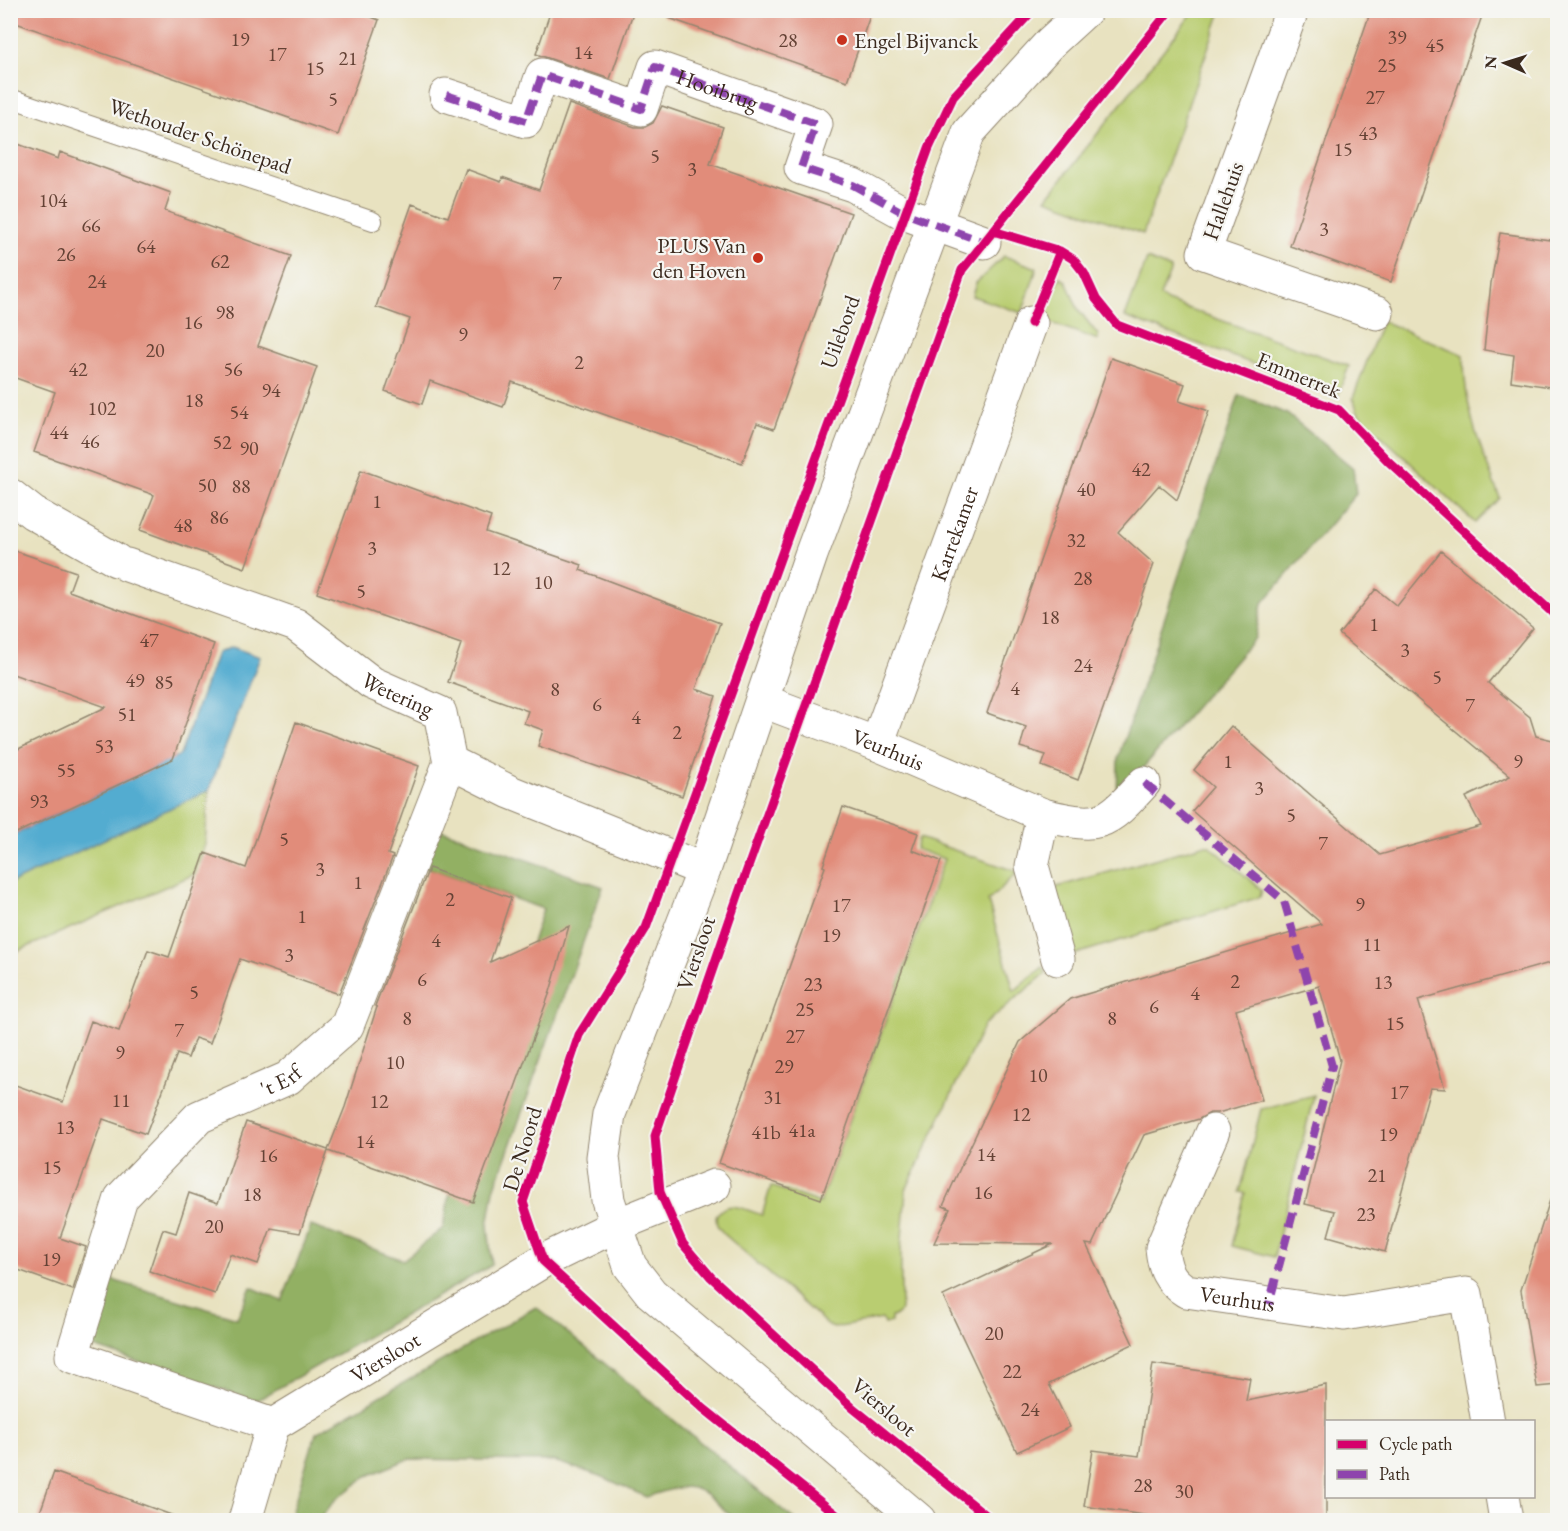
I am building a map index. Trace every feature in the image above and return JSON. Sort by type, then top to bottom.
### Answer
[{"type":"street","points":[[763,701],[812,555],[969,132],[1050,43],[1086,10]]},
{"type":"street","name":"Hallehuis","points":[[1292,10],[1204,253],[1377,313]]},
{"type":"street","name":"Hooibrug","points":[[446,95],[526,121],[542,75],[640,109],[655,67],[816,124],[801,168],[853,185],[904,213],[984,242]]},
{"type":"street","name":"Karrekamer","points":[[877,744],[1031,323]]},
{"type":"street","name":"Wetering","points":[[10,495],[33,513],[121,562],[296,625],[372,683],[440,713],[450,762]]},
{"type":"street","name":"Veurhuis","points":[[763,701],[877,744],[1043,815],[1095,824],[1119,811],[1144,783]]},
{"type":"street","name":"Viersloot","points":[[763,701],[705,870],[609,1114],[603,1157],[608,1200],[630,1266],[651,1293],[919,1521]]},
{"type":"street","points":[[450,762],[510,792],[705,870]]},
{"type":"street","name":"'t Erf","points":[[273,1425],[72,1356],[121,1198],[199,1117],[288,1078],[347,1026],[450,762]]},
{"type":"street","points":[[1043,815],[1032,866],[1058,959]]},
{"type":"street","name":"Veurhuis","points":[[1213,1131],[1162,1248],[1164,1269],[1180,1287],[1186,1291],[1245,1301],[1344,1314],[1466,1294],[1488,1420]]},
{"type":"street","name":"Viersloot","points":[[273,1425],[543,1261],[617,1225],[714,1186]]},
{"type":"street","points":[[244,1521],[273,1425]]},
{"type":"street","points":[[1502,1498],[1506,1521]]},
{"type":"lane","name":"Wethouder Schönepad","points":[[10,98],[373,221]]},
{"type":"green space","points":[[1195,10],[1221,11],[1143,234],[1046,199]]},
{"type":"green space","points":[[1004,256],[1037,268],[1022,313],[972,296],[976,283]]},
{"type":"green space","points":[[1147,259],[1171,269],[1160,296],[1167,301],[1349,366],[1338,395],[1125,317]]},
{"type":"green space","points":[[1059,277],[1066,281],[1078,309],[1098,335],[1098,340],[1043,320]]},
{"type":"green space","points":[[1382,321],[1464,355],[1464,374],[1474,428],[1500,498],[1475,523],[1359,415],[1353,398]]},
{"type":"green space","points":[[1239,395],[1287,414],[1353,468],[1356,494],[1262,604],[1255,638],[1117,798],[1118,758]]},
{"type":"green space","points":[[209,790],[205,844],[195,874],[11,954],[11,883]]},
{"type":"green space","points":[[428,825],[603,887],[494,1190],[488,1225],[492,1265],[256,1401],[88,1345],[109,1279],[237,1318],[251,1287],[282,1301],[311,1226],[403,1260],[443,1228],[451,1187],[543,909],[415,863]]},
{"type":"green space","points":[[919,838],[1018,872],[988,901],[1014,991],[1043,967],[1046,973],[984,1025],[906,1190],[901,1250],[901,1310],[897,1315],[891,1317],[891,1322],[884,1324],[882,1319],[834,1328],[723,1233],[717,1225],[716,1217],[720,1211],[730,1206],[762,1215],[771,1186],[820,1203],[944,859],[916,849]]},
{"type":"green space","points":[[1209,845],[1262,890],[1260,897],[1073,955],[1055,891],[1057,887]]},
{"type":"green space","points":[[1314,1095],[1274,1257],[1232,1246],[1245,1193],[1240,1192],[1261,1109]]},
{"type":"green space","points":[[536,1307],[795,1520],[735,1520],[703,1492],[695,1489],[676,1488],[646,1497],[603,1477],[554,1461],[409,1459],[367,1476],[335,1500],[319,1520],[289,1520],[316,1433]]},
{"type":"water","points":[[232,647],[260,657],[209,790],[11,883],[11,836],[180,755],[217,653]]},
{"type":"building","points":[[10,10],[353,10],[379,20],[338,135],[10,21]]},
{"type":"building","points":[[551,10],[634,10],[610,79],[536,54]]},
{"type":"building","points":[[664,10],[872,10],[847,81],[663,16]]},
{"type":"building","points":[[1371,10],[1484,10],[1391,282],[1290,246]]},
{"type":"building","points":[[569,104],[635,127],[645,127],[653,123],[662,106],[723,127],[710,164],[851,213],[774,429],[757,423],[742,463],[512,382],[503,407],[430,381],[422,404],[385,391],[410,319],[376,307],[412,204],[448,217],[466,169],[501,182],[502,177],[539,190]]},
{"type":"building","points":[[10,141],[58,159],[60,152],[171,193],[165,211],[291,256],[258,346],[317,367],[245,568],[140,530],[154,495],[34,452],[55,392],[10,376]]},
{"type":"building","points":[[1500,233],[1557,241],[1557,388],[1511,381],[1514,355],[1484,350],[1491,283]]},
{"type":"building","points":[[1111,358],[1185,384],[1179,401],[1209,411],[1177,500],[1159,485],[1118,532],[1154,564],[1078,780],[1042,766],[1046,755],[1020,747],[1026,727],[987,713]]},
{"type":"building","points":[[361,470],[491,517],[486,532],[582,565],[580,570],[720,623],[696,689],[716,696],[682,796],[538,746],[543,730],[524,723],[528,711],[448,682],[461,644],[317,593]]},
{"type":"building","points":[[10,549],[76,572],[69,591],[214,644],[173,759],[10,836],[10,753],[106,707],[10,673]]},
{"type":"building","points":[[1441,551],[1533,628],[1488,683],[1530,717],[1536,736],[1557,741],[1557,961],[1418,1000],[1445,1089],[1430,1088],[1385,1252],[1328,1236],[1335,1211],[1305,1204],[1340,1060],[1319,986],[1236,1010],[1262,1100],[1218,1113],[1210,1113],[1199,1119],[1144,1135],[1092,1245],[1086,1244],[1133,1344],[1049,1384],[1070,1427],[1017,1452],[943,1296],[1053,1244],[934,1243],[950,1209],[943,1206],[961,1166],[1020,1042],[1070,999],[1322,924],[1192,811],[1213,787],[1194,770],[1231,726],[1380,855],[1481,826],[1466,797],[1510,776],[1339,634],[1376,589],[1397,606]]},
{"type":"building","points":[[296,722],[419,766],[388,854],[393,856],[339,994],[240,959],[210,1043],[195,1038],[188,1058],[177,1054],[146,1134],[103,1119],[60,1238],[86,1247],[73,1290],[10,1267],[10,1083],[63,1102],[91,1021],[119,1031],[148,950],[169,957],[205,853],[246,868]]},
{"type":"building","points":[[843,807],[918,833],[912,850],[941,861],[821,1199],[719,1163],[825,867],[823,866]]},
{"type":"building","points":[[429,868],[511,898],[490,962],[569,926],[550,992],[473,1202],[328,1151],[300,1233],[271,1228],[258,1264],[230,1254],[215,1294],[149,1271],[163,1229],[176,1233],[189,1193],[218,1203],[246,1122],[328,1150],[345,1107],[377,1007],[375,1006]]},
{"type":"building","points":[[1550,1200],[1557,1201],[1557,1385],[1537,1387],[1521,1290]]},
{"type":"building","points":[[1153,1364],[1250,1378],[1246,1401],[1326,1385],[1326,1521],[1184,1521],[1084,1506],[1093,1450],[1139,1456]]},
{"type":"building","points":[[54,1472],[174,1516],[173,1521],[37,1521]]},
{"type":"marked path","points":[[446,95],[526,121],[542,75],[641,109],[655,67],[816,124],[801,168],[853,185],[904,213],[984,242]]},
{"type":"marked path","points":[[1144,783],[1284,901],[1332,1066],[1269,1304]]},
{"type":"cycle path","name":"Uilebord","points":[[843,1520],[703,1408],[543,1261],[523,1202],[579,1035],[646,928],[929,148],[953,97],[1033,10]]},
{"type":"cycle path","points":[[992,1520],[853,1408],[711,1277],[683,1244],[660,1192],[655,1136],[742,884],[962,270],[1170,10]]},
{"type":"cycle path","name":"Emmerrek","points":[[993,231],[1060,251],[1073,259],[1084,273],[1096,299],[1117,325],[1339,410],[1388,461],[1558,618]]},
{"type":"cycle path","points":[[1031,323],[1060,251]]},
{"type":"place","name":"Engel Bijvanck","points":[[842,40]]},
{"type":"place","name":"PLUS Van den Hoven","points":[[758,258]]}]
